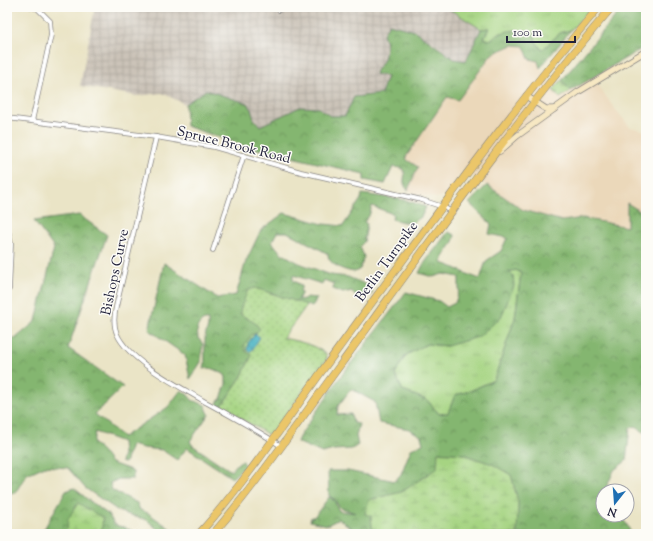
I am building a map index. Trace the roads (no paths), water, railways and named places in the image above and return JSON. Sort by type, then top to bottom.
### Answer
[{"type":"highway","name":"Berlin Turnpike","points":[[199,534],[239,486],[526,96],[599,7]]},
{"type":"highway","name":"Berlin Turnpike","points":[[213,534],[247,492],[492,158],[612,7]]},
{"type":"street","points":[[32,7],[38,9],[50,21],[51,35],[32,121]]},
{"type":"street","points":[[492,158],[513,140],[583,90],[646,51]]},
{"type":"street","points":[[526,96],[546,109],[550,110],[560,106]]},
{"type":"street","name":"Spruce Brook Road","points":[[7,118],[156,137],[214,147],[301,172],[412,197],[443,207],[452,212]]},
{"type":"street","name":"Bishops Curve","points":[[156,137],[116,307],[114,322],[117,335],[127,349],[158,374],[281,446]]},
{"type":"street","points":[[213,250],[244,155]]},
{"type":"street","points":[[7,227],[11,244],[9,289]]},
{"type":"water","points":[[255,334],[260,337],[252,350],[249,352],[247,350],[248,343]]}]
